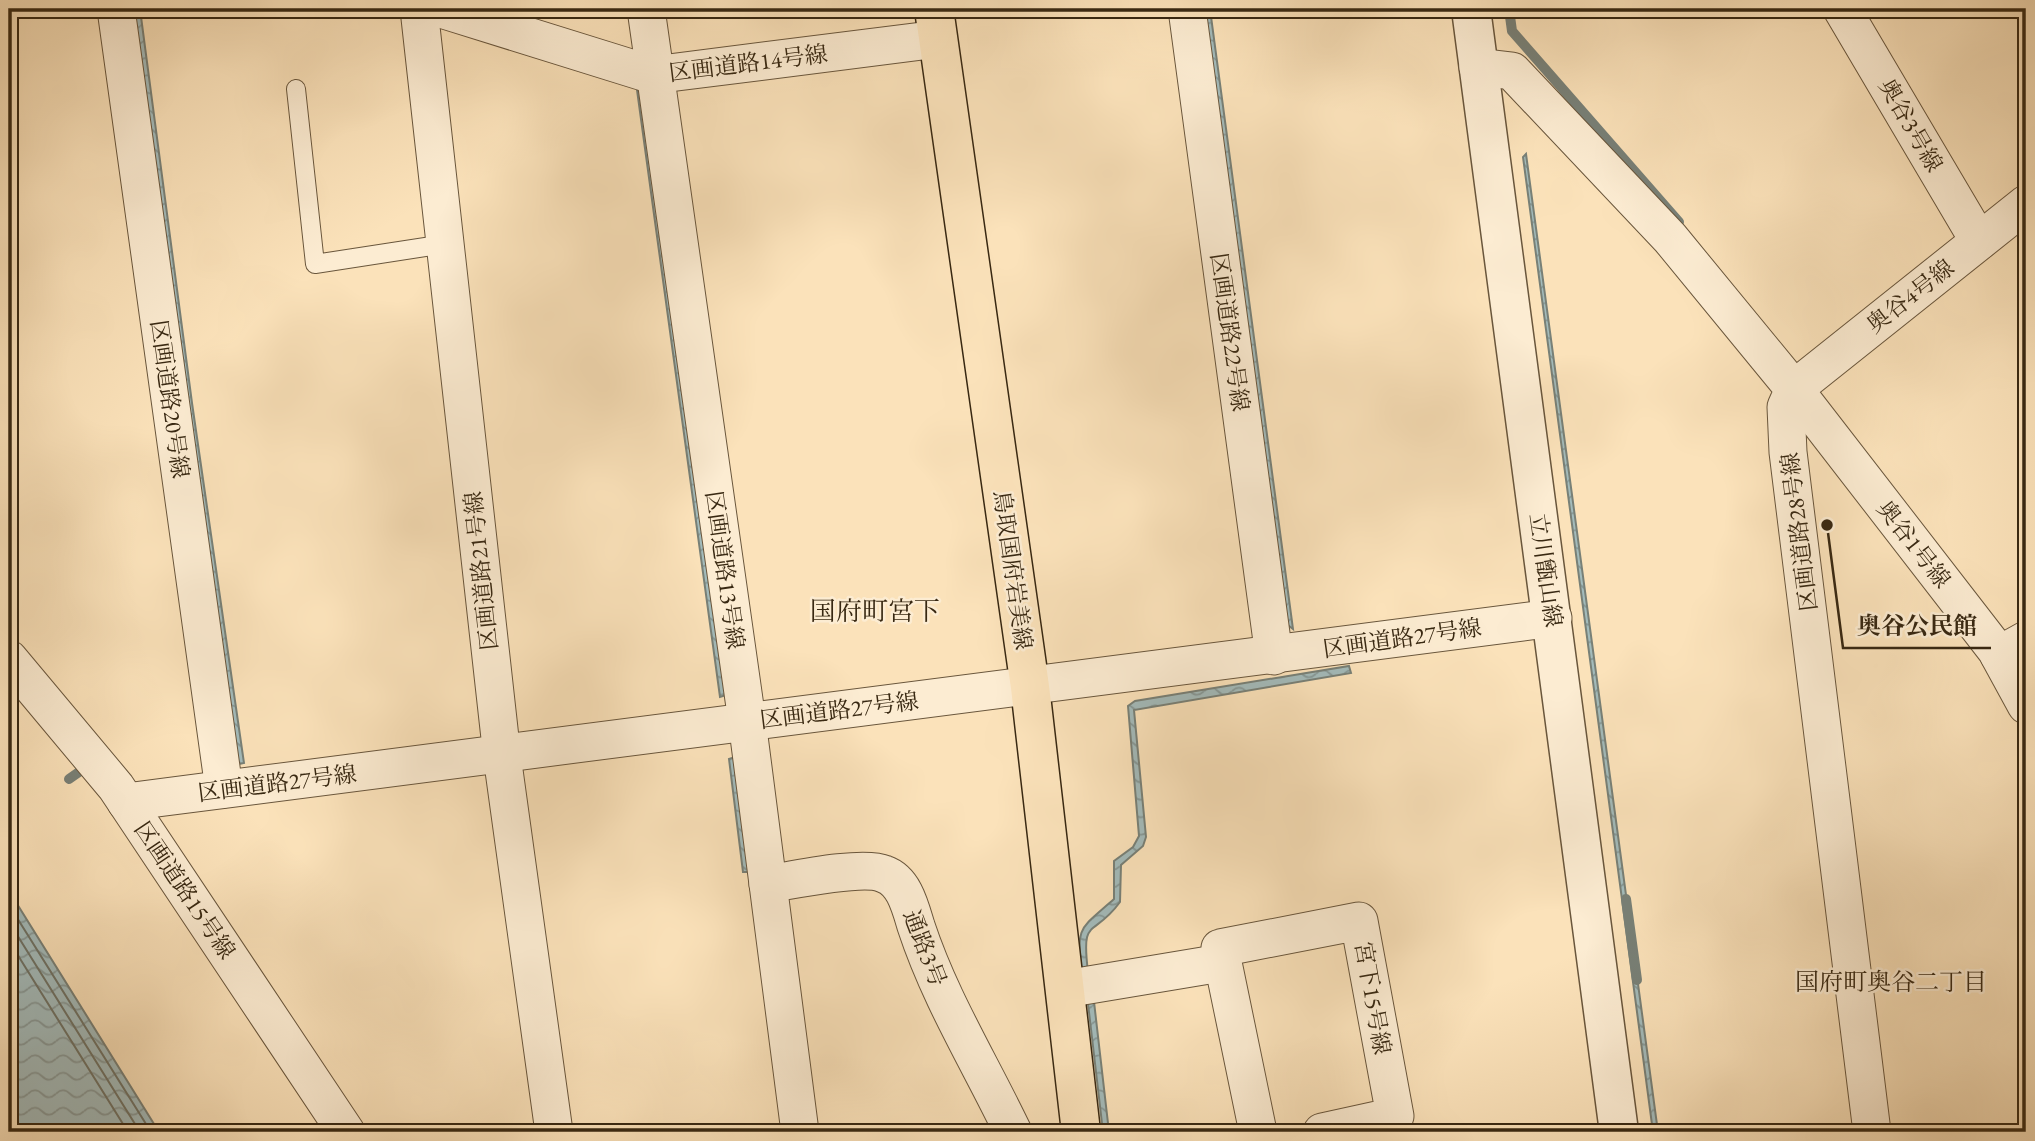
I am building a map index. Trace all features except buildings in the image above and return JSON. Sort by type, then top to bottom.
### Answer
[{"type":"main road","name":"鳥取国府岩美線","points":[[936,24],[1030,687],[1081,1132]]},
{"type":"street","name":"区画道路20号線","points":[[116,9],[224,789]]},
{"type":"street","name":"区画道路21号線","points":[[419,9],[502,756],[554,1132]]},
{"type":"street","name":"区画道路14号線","points":[[441,9],[653,75],[936,24]]},
{"type":"street","name":"区画道路13号線","points":[[646,9],[653,75],[747,721],[800,1132]]},
{"type":"street","name":"区画道路22号線","points":[[1187,9],[1274,656]]},
{"type":"street","name":"立川甑山線","points":[[1471,9],[1619,1132]]},
{"type":"street","name":"奥谷3号線","points":[[1842,9],[1979,241]]},
{"type":"street","points":[[1478,67],[1512,71],[1670,238],[1794,389]]},
{"type":"street","name":"奥谷4号線","points":[[1794,389],[2026,205]]},
{"type":"street","name":"奥谷1号線","points":[[1794,389],[2012,647],[2026,705]]},
{"type":"street","name":"区画道路28号線","points":[[1794,389],[1786,407],[1788,452],[1872,1132]]},
{"type":"street","name":"区画道路27号線","points":[[126,802],[502,756],[747,721],[1274,656],[1553,618]]},
{"type":"street","name":"区画道路15号線","points":[[9,659],[126,802],[346,1132]]},
{"type":"street","name":"通路3号","points":[[768,884],[866,871],[882,873],[897,880],[906,898],[928,965],[1013,1132]]},
{"type":"street","name":"宮下15号線","points":[[1221,963],[1220,948],[1359,920],[1395,1116],[1322,1132]]},
{"type":"street","points":[[1065,989],[1221,963],[1258,1132]]},
{"type":"lane","points":[[296,89],[315,264],[445,244]]},
{"type":"water","points":[[129,9],[140,9],[192,403],[244,763],[234,765]]},
{"type":"water","points":[[1203,9],[1210,9],[1293,629],[1285,623]]},
{"type":"water","points":[[637,90],[644,92],[726,695],[720,697]]},
{"type":"water","points":[[1526,154],[1658,1132],[1653,1132],[1523,157]]},
{"type":"water","points":[[1349,666],[1351,673],[1134,710],[1146,837],[1143,846],[1121,865],[1120,902],[1088,935],[1088,972],[1082,973],[1080,937],[1093,917],[1114,899],[1114,861],[1133,847],[1139,836],[1128,706],[1135,701]]},
{"type":"water","points":[[735,757],[749,872],[743,872],[729,759]]},
{"type":"water","points":[[9,891],[159,1132],[9,1132]]},
{"type":"water","points":[[1093,993],[1109,1132],[1103,1132],[1087,995]]},
{"type":"waterway","points":[[1509,9],[1512,31],[1679,222]]},
{"type":"waterway","points":[[69,779],[79,772]]},
{"type":"waterway","points":[[1626,899],[1637,980]]},
{"type":"place","name":"奥谷公民館","points":[[1827,525]]},
{"type":"district","name":"国府町宮下","points":[[875,611]]},
{"type":"district","name":"国府町奥谷二丁目","points":[[1891,982]]}]
